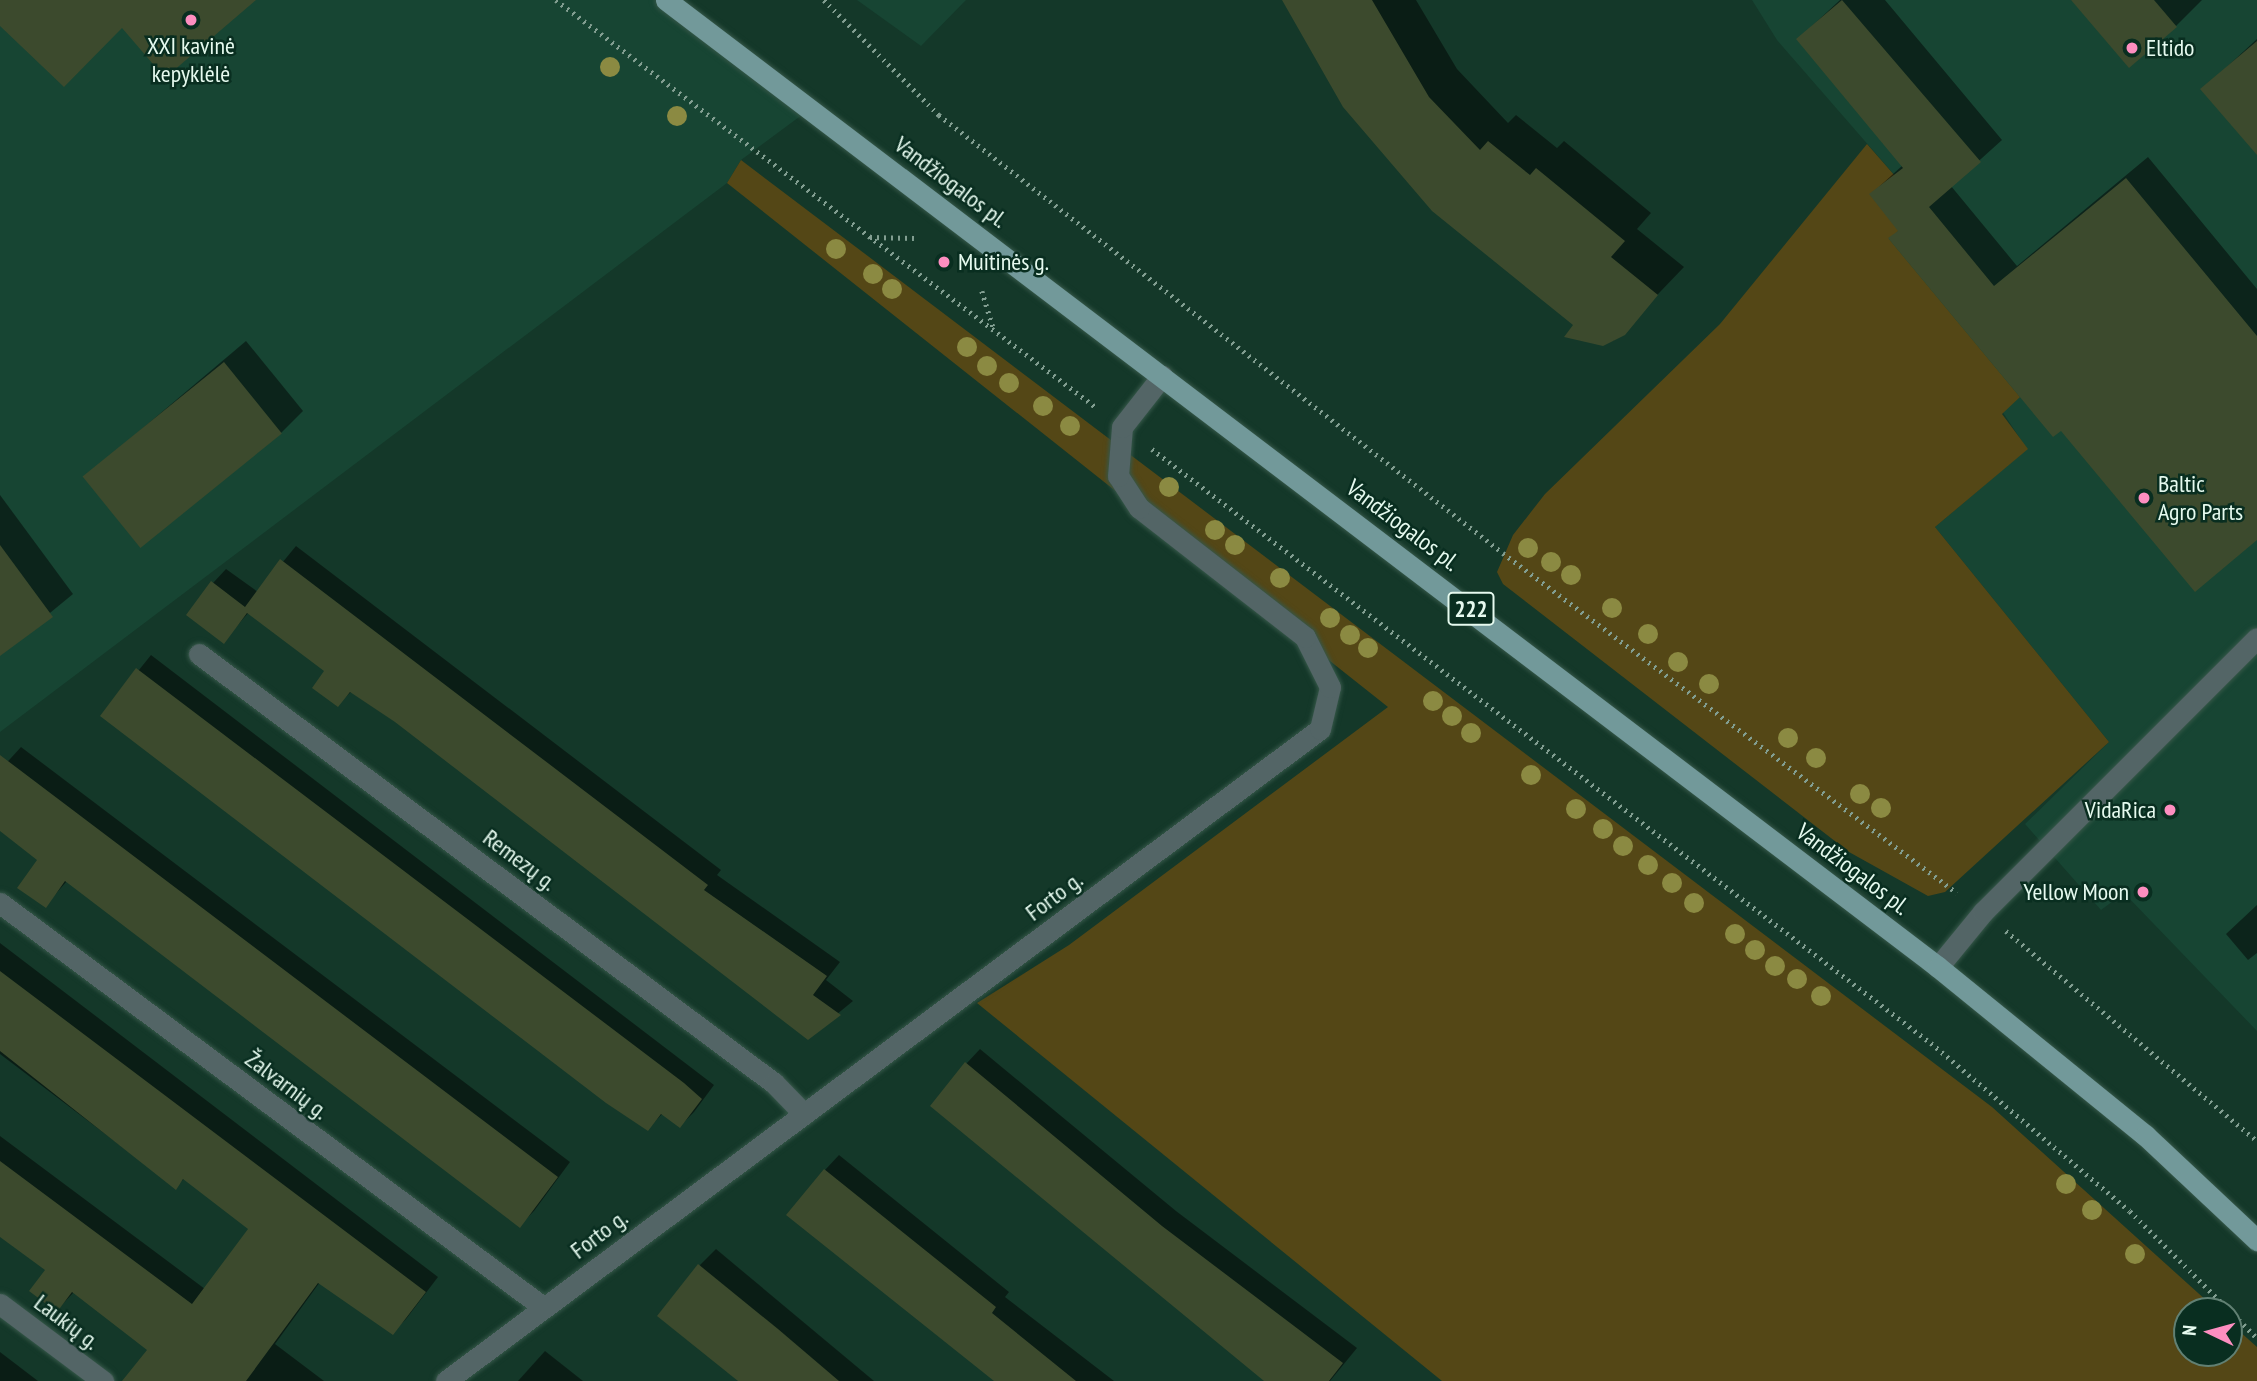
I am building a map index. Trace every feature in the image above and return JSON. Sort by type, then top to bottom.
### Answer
[{"type":"main road","name":"Vandžiogalos pl.","points":[[666,0],[1938,967],[2145,1135],[2257,1240]]},
{"type":"street","name":"Forto g.","points":[[446,1381],[1295,750],[1328,715],[1330,687],[1305,638],[1130,499],[1115,462],[1122,427],[1162,376]]},
{"type":"street","points":[[1938,967],[1983,912],[2257,638]]},
{"type":"street","name":"Remezų g.","points":[[200,654],[774,1083],[804,1114]]},
{"type":"street","name":"Žalvarnių g.","points":[[0,903],[543,1307]]},
{"type":"street","name":"Laukių g.","points":[[0,1304],[103,1381]]},
{"type":"path","points":[[556,0],[1931,1043],[2130,1211],[2257,1338]]},
{"type":"path","points":[[824,0],[939,115],[1503,553],[1983,912],[2257,1141]]},
{"type":"path","points":[[870,237],[914,238]]},
{"type":"path","points":[[982,292],[995,331]]},
{"type":"shaded area","points":[[0,0],[669,0],[814,106],[741,160],[727,183],[0,732]]},
{"type":"shaded area","points":[[857,0],[966,0],[921,46]]},
{"type":"shaded area","points":[[1752,0],[2257,0],[2257,1031],[2124,893],[2101,910],[2025,824],[2109,742],[1935,527],[2027,449],[1888,238],[1924,209],[1777,40]]},
{"type":"shaded area","points":[[1867,144],[1924,209],[1889,239],[2020,397],[2002,414],[2028,449],[1935,527],[2109,742],[1945,892],[1928,896],[1849,852],[1503,584],[1497,572],[1513,535],[1545,494],[1720,324]]},
{"type":"shaded area","points":[[741,160],[1992,1107],[2202,1297],[2173,1297],[2173,1367],[2243,1367],[2243,1334],[2257,1347],[2257,1381],[1442,1381],[977,1003],[1069,945],[1388,707],[727,183]]},
{"type":"building","points":[[0,0],[256,0],[165,78],[122,28],[64,87],[0,26]]},
{"type":"building","points":[[1282,0],[1372,0],[1429,97],[1480,150],[1488,141],[1530,175],[1536,168],[1625,241],[1611,257],[1658,295],[1625,335],[1603,346],[1564,337],[1573,325],[1432,211],[1343,107]]},
{"type":"building","points":[[1842,0],[1981,162],[1929,207],[1994,286],[2126,178],[2257,336],[2257,540],[2195,592],[2061,431],[2053,437],[1888,238],[1898,231],[1869,194],[1903,168],[1796,39]]},
{"type":"building","name":"Eltido","points":[[2071,0],[2154,0],[2177,27],[2129,68]]},
{"type":"building","points":[[2257,41],[2257,155],[2200,89]]},
{"type":"building","points":[[224,362],[282,433],[140,548],[83,477]]},
{"type":"building","points":[[0,545],[53,617],[0,656]]},
{"type":"building","points":[[280,559],[708,885],[704,890],[827,976],[813,995],[841,1015],[808,1040],[395,722],[350,692],[338,707],[312,688],[324,671],[247,613],[224,644],[186,615],[211,581],[245,607]]},
{"type":"building","points":[[136,668],[684,1083],[702,1099],[680,1128],[661,1114],[648,1131],[606,1103],[100,716]]},
{"type":"building","points":[[0,755],[558,1177],[520,1228],[65,881],[46,908],[17,888],[37,860],[0,831]]},
{"type":"building","points":[[0,971],[426,1292],[393,1335],[318,1283],[246,1381],[122,1381],[147,1350],[72,1292],[57,1312],[29,1291],[45,1270],[0,1237],[0,1161],[192,1304],[248,1229],[183,1179],[176,1190],[0,1051]]},
{"type":"building","points":[[965,1062],[1162,1226],[1343,1363],[1329,1381],[1264,1381],[930,1106]]},
{"type":"building","points":[[824,1169],[996,1307],[992,1313],[1076,1381],[994,1381],[786,1215]]},
{"type":"building","points":[[698,1264],[839,1381],[738,1381],[657,1316]]},
{"type":"place","name":"XXI kavinė kepyklėlė","points":[[191,20]]},
{"type":"place","name":"Eltido","points":[[2132,48]]},
{"type":"place","name":"Muitinės g.","points":[[944,262]]},
{"type":"place","name":"Baltic Agro Parts","points":[[2144,498]]},
{"type":"place","name":"VidaRica","points":[[2170,810]]},
{"type":"place","name":"Yellow Moon","points":[[2143,892]]}]
